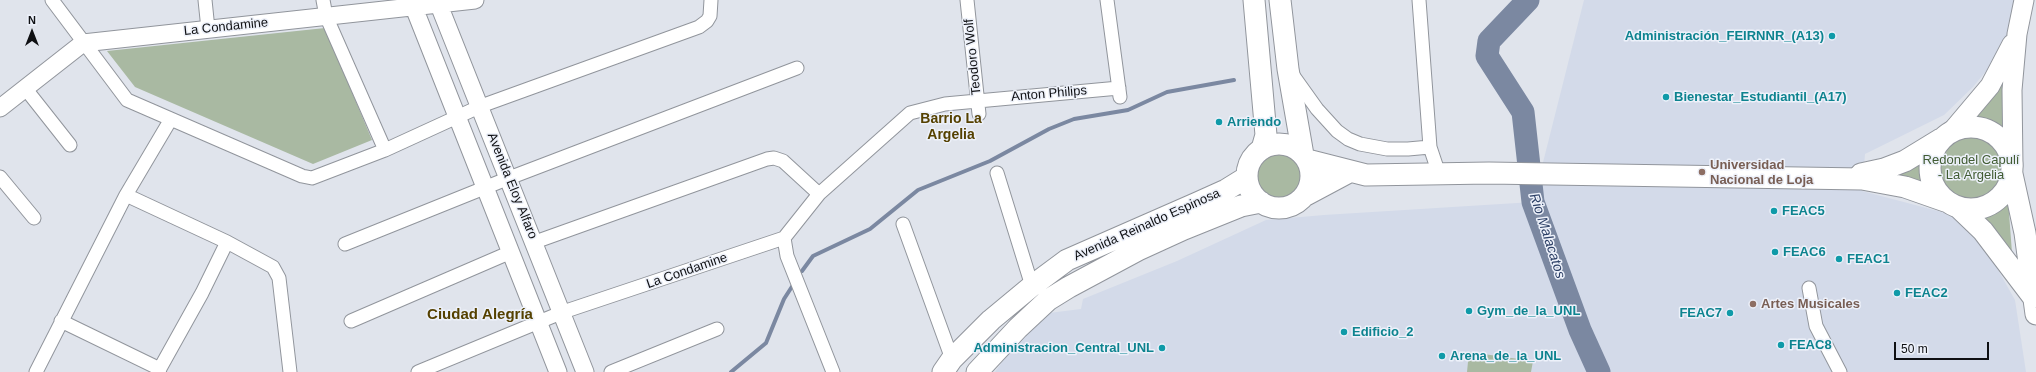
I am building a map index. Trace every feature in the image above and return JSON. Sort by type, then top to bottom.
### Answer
[{"type":"main road","points":[[1349,172],[1304,196],[1296,203],[1285,207],[1274,207],[1261,202],[1251,191],[1247,177],[1252,159],[1262,149],[1268,146],[1284,144],[1298,150],[1305,157],[1349,172],[1366,175],[1486,174],[1840,177],[1883,182],[1912,189],[1952,204],[1978,209],[1996,201],[2008,186],[2012,170],[2012,90],[2018,34],[2024,0]]},
{"type":"main road","points":[[1262,149],[1266,134],[1255,10],[1281,8],[1288,69],[1305,157],[1311,176],[1309,187],[1304,196]]},
{"type":"main road","points":[[2018,34],[1990,86],[1932,153],[1929,166],[1933,185],[1983,231],[2035,306]]},
{"type":"main road","points":[[1840,177],[1884,169],[1905,161],[1947,134],[1969,127],[1981,128],[1992,132],[2001,139],[2008,149],[2023,221],[2035,306]]},
{"type":"main road","name":"Avenida Reinaldo Espinosa","points":[[948,365],[991,320],[1032,286],[1068,260],[1086,250],[1226,190],[1247,177]]},
{"type":"main road","name":"Avenida Reinaldo Espinosa","points":[[977,372],[1018,328],[1048,300],[1069,287],[1138,250],[1184,229],[1240,206],[1261,202]]},
{"type":"street","points":[[52,0],[127,100],[307,178],[316,177],[385,150],[481,106],[699,27],[707,21],[710,16],[711,0]]},
{"type":"street","points":[[205,0],[208,29]]},
{"type":"street","name":"La Condamine","points":[[83,43],[208,29],[324,8],[475,0]]},
{"type":"street","name":"Teodoro Wolf","points":[[967,0],[979,108]]},
{"type":"street","name":"Anton Philips","points":[[819,194],[910,113],[945,104],[979,108],[1119,92],[1107,0]]},
{"type":"street","points":[[1419,0],[1430,147],[1439,174]]},
{"type":"street","name":"Avenida Eloy Alfaro","points":[[438,2],[563,312],[585,372]]},
{"type":"street","name":"Avenida Eloy Alfaro","points":[[412,3],[558,372]]},
{"type":"street","points":[[324,8],[385,150]]},
{"type":"street","points":[[0,108],[83,43]]},
{"type":"street","points":[[345,244],[509,178],[797,68]]},
{"type":"street","points":[[1288,69],[1317,109],[1336,131],[1348,139],[1365,145],[1386,149],[1430,147]]},
{"type":"street","points":[[26,88],[70,145]]},
{"type":"street","points":[[36,372],[126,195],[171,119]]},
{"type":"street","points":[[535,242],[767,159],[774,158],[783,161],[819,194],[784,238],[787,256],[832,372]]},
{"type":"street","points":[[997,173],[1032,286]]},
{"type":"street","points":[[0,176],[34,218]]},
{"type":"street","points":[[126,195],[227,242],[273,267],[279,278],[290,372]]},
{"type":"street","points":[[903,224],[948,365]]},
{"type":"street","name":"La Condamine","points":[[418,372],[563,312],[784,238]]},
{"type":"street","points":[[61,321],[159,371],[202,293],[227,242]]},
{"type":"street","points":[[351,321],[511,252]]},
{"type":"street","points":[[1809,288],[1816,326],[1840,372]]},
{"type":"street","points":[[611,372],[717,329]]},
{"type":"shaded area","name":"Universidad Nacional de Loja","points":[[1584,0],[2020,0],[2013,26],[1996,59],[1973,87],[1944,115],[1865,154],[1862,191],[1953,215],[1988,252],[2015,300],[2026,372],[995,372],[1009,352],[1049,313],[1081,309],[1083,299],[1177,261],[1266,220],[1533,202]]},
{"type":"green space","points":[[325,28],[372,140],[313,164],[135,87],[107,51]]},
{"type":"green space","points":[[2006,72],[2003,131],[1993,123],[1973,119]]},
{"type":"green space","name":"Redondel Capulí - La Argelia","points":[[1971,133],[1984,136],[1995,143],[2002,154],[2005,167],[2002,180],[1995,191],[1984,198],[1971,201],[1958,198],[1947,191],[1940,180],[1937,167],[1940,154],[1947,143],[1958,136]]},
{"type":"green space","points":[[1279,152],[1292,156],[1298,162],[1302,175],[1298,188],[1292,194],[1279,198],[1266,194],[1260,188],[1256,175],[1260,162],[1266,156]]},
{"type":"green space","points":[[1923,160],[1925,183],[1890,176]]},
{"type":"green space","points":[[2008,199],[2012,253],[1984,217],[1999,208]]},
{"type":"green space","points":[[1469,352],[1533,361],[1531,372],[1467,372]]},
{"type":"waterway","name":"Rio Malacatos","points":[[1528,0],[1489,41],[1487,56],[1523,112],[1533,202],[1580,330],[1599,372]]},
{"type":"waterway","points":[[802,271],[813,256],[870,229],[918,190],[990,161],[1049,129],[1074,119],[1128,110],[1167,92],[1234,80]]},
{"type":"waterway","points":[[731,372],[766,343],[784,299],[793,285]]},
{"type":"place","name":"Administración_FEIRNNR_(A13)","points":[[1832,36]]},
{"type":"place","name":"Bienestar_Estudiantil_(A17)","points":[[1666,97]]},
{"type":"place","name":"Arriendo","points":[[1219,122]]},
{"type":"place","name":"Universidad Nacional de Loja","points":[[1702,172]]},
{"type":"place","name":"FEAC5","points":[[1774,211]]},
{"type":"place","name":"FEAC6","points":[[1775,252]]},
{"type":"place","name":"FEAC1","points":[[1839,259]]},
{"type":"place","name":"FEAC2","points":[[1897,293]]},
{"type":"place","name":"Artes Musicales","points":[[1753,304]]},
{"type":"place","name":"Gym_de_la_UNL","points":[[1469,311]]},
{"type":"place","name":"FEAC7","points":[[1730,313]]},
{"type":"place","name":"Edificio_2","points":[[1344,332]]},
{"type":"place","name":"FEAC8","points":[[1781,345]]},
{"type":"place","name":"Administracion_Central_UNL","points":[[1162,348]]},
{"type":"place","name":"Arena_de_la_UNL","points":[[1442,356]]},
{"type":"district","name":"Barrio La Argelia","points":[[951,128]]},
{"type":"district","name":"Ciudad Alegría","points":[[480,315]]}]
